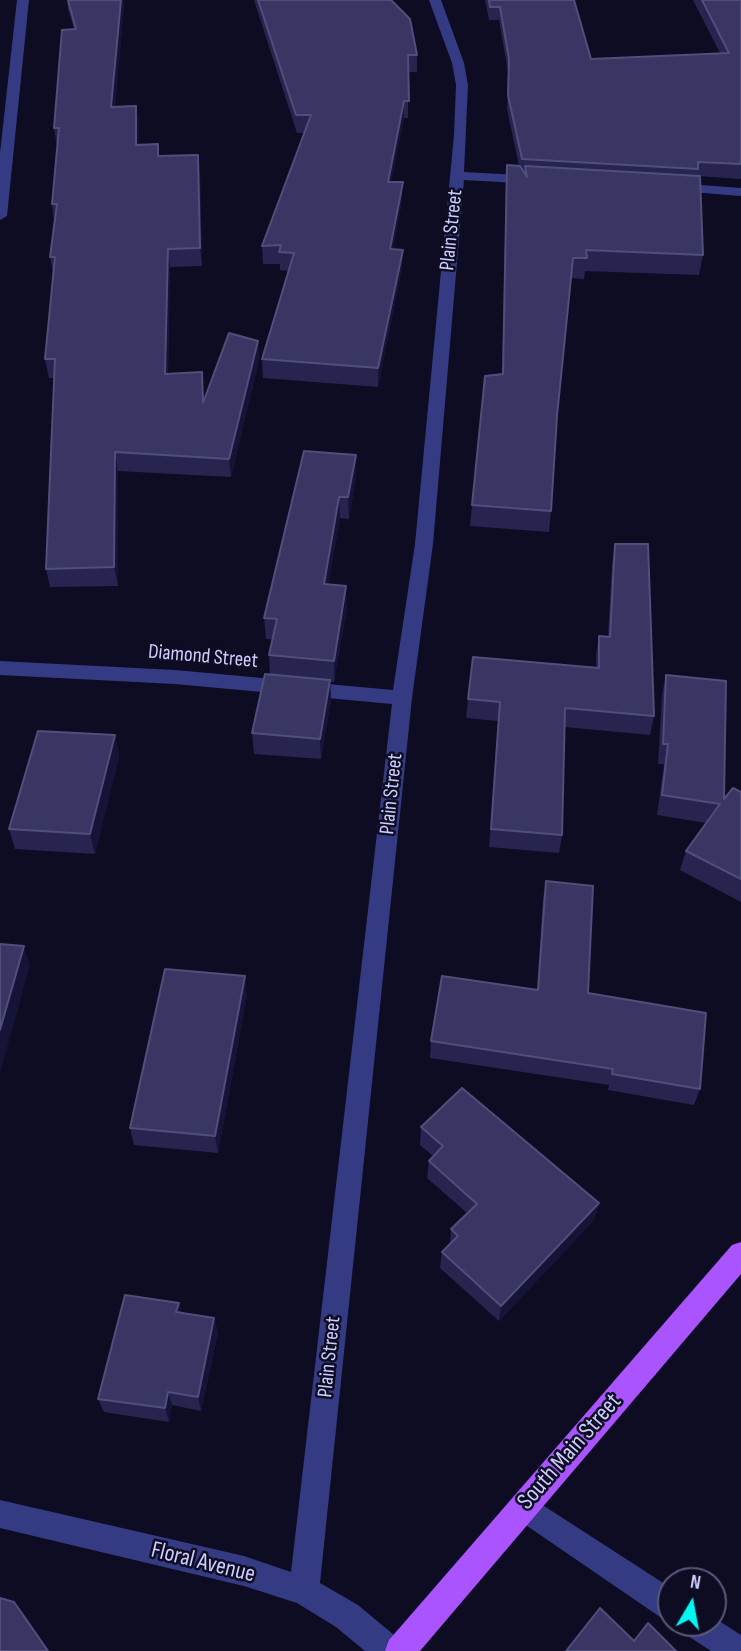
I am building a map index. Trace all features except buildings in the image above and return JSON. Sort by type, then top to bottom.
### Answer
[{"type":"main road","name":"South Main Street","points":[[400,1651],[741,1254]]},
{"type":"street","points":[[0,216],[23,0]]},
{"type":"street","name":"Plain Street","points":[[304,1591],[402,698],[424,544],[457,177],[462,85],[458,63],[435,0]]},
{"type":"street","points":[[457,177],[549,180]]},
{"type":"street","points":[[662,186],[741,192]]},
{"type":"street","name":"Diamond Street","points":[[0,668],[175,677],[402,698]]},
{"type":"street","points":[[524,1507],[657,1597]]},
{"type":"street","name":"Floral Avenue","points":[[0,1514],[244,1571],[304,1591],[347,1616],[389,1651]]},
{"type":"street","points":[[717,1637],[738,1651]]}]
